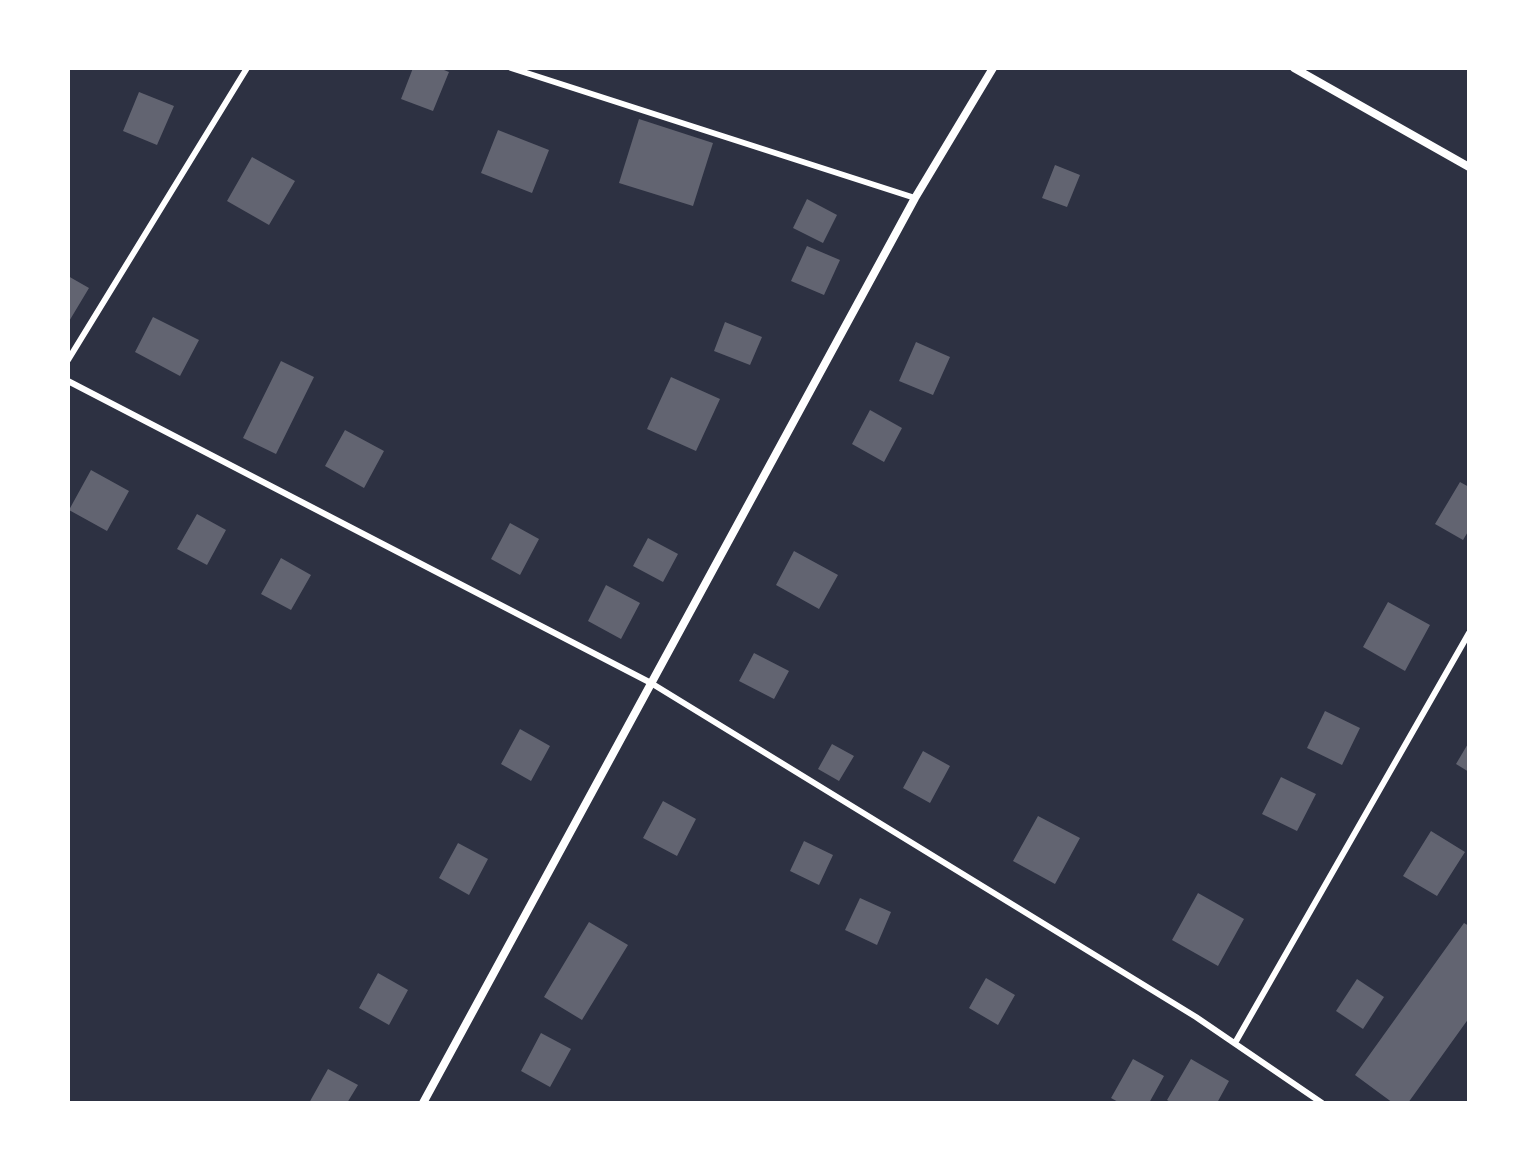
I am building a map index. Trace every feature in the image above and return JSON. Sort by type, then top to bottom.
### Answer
[{"type":"street","points":[[423,1103],[915,198],[993,68]]},
{"type":"street","points":[[1294,68],[1468,163]]},
{"type":"lane","points":[[68,360],[247,68]]},
{"type":"lane","points":[[511,68],[915,198]]},
{"type":"lane","points":[[68,381],[651,683],[1182,1008],[1322,1103]]},
{"type":"lane","points":[[1235,1043],[1469,633]]},
{"type":"building","points":[[413,68],[439,68],[449,72],[433,111],[401,99]]},
{"type":"building","points":[[139,92],[174,106],[157,145],[123,131]]},
{"type":"building","points":[[639,119],[713,143],[693,206],[619,183]]},
{"type":"building","points":[[498,130],[549,150],[532,193],[481,173]]},
{"type":"building","points":[[252,157],[295,181],[269,225],[227,201]]},
{"type":"building","points":[[1055,165],[1080,175],[1067,207],[1042,198]]},
{"type":"building","points":[[807,199],[837,215],[823,243],[793,228]]},
{"type":"building","points":[[807,246],[840,260],[824,295],[791,281]]},
{"type":"building","points":[[68,276],[89,288],[68,323]]},
{"type":"building","points":[[153,317],[199,340],[180,376],[135,352]]},
{"type":"building","points":[[725,322],[762,337],[750,365],[714,351]]},
{"type":"building","points":[[916,342],[950,357],[933,395],[899,381]]},
{"type":"building","points":[[281,361],[314,377],[276,454],[243,438]]},
{"type":"building","points":[[671,377],[720,399],[696,451],[647,429]]},
{"type":"building","points":[[870,410],[902,428],[884,462],[852,444]]},
{"type":"building","points":[[345,430],[384,451],[364,488],[325,466]]},
{"type":"building","points":[[91,470],[129,491],[107,531],[69,510]]},
{"type":"building","points":[[1460,482],[1469,487],[1469,530],[1463,540],[1435,524]]},
{"type":"building","points":[[197,514],[226,530],[207,565],[177,549]]},
{"type":"building","points":[[510,523],[539,539],[520,575],[491,559]]},
{"type":"building","points":[[648,538],[678,554],[663,582],[633,566]]},
{"type":"building","points":[[794,551],[838,575],[819,609],[776,585]]},
{"type":"building","points":[[281,558],[311,575],[291,610],[261,594]]},
{"type":"building","points":[[606,585],[640,603],[621,639],[588,621]]},
{"type":"building","points":[[1388,602],[1430,625],[1405,671],[1363,647]]},
{"type":"building","points":[[754,653],[789,671],[774,699],[739,681]]},
{"type":"building","points":[[1325,711],[1360,728],[1342,765],[1307,748]]},
{"type":"building","points":[[520,729],[550,746],[531,781],[501,764]]},
{"type":"building","points":[[1469,742],[1469,772],[1456,764]]},
{"type":"building","points":[[832,744],[854,756],[839,781],[818,769]]},
{"type":"building","points":[[923,751],[950,766],[930,803],[903,788]]},
{"type":"building","points":[[1281,777],[1316,794],[1297,831],[1262,814]]},
{"type":"building","points":[[663,801],[696,819],[677,856],[643,838]]},
{"type":"building","points":[[1038,816],[1080,838],[1055,884],[1013,861]]},
{"type":"building","points":[[1431,831],[1465,852],[1437,896],[1403,876]]},
{"type":"building","points":[[804,841],[833,855],[819,885],[790,871]]},
{"type":"building","points":[[458,843],[488,859],[469,895],[439,878]]},
{"type":"building","points":[[1198,893],[1244,919],[1218,966],[1172,940]]},
{"type":"building","points":[[860,898],[891,912],[877,945],[845,930]]},
{"type":"building","points":[[589,922],[628,945],[582,1020],[544,997]]},
{"type":"building","points":[[1464,923],[1469,926],[1469,1018],[1408,1103],[1393,1103],[1355,1075]]},
{"type":"building","points":[[378,973],[408,990],[389,1025],[359,1008]]},
{"type":"building","points":[[986,978],[1015,995],[998,1025],[969,1008]]},
{"type":"building","points":[[1357,979],[1384,997],[1363,1029],[1336,1011]]},
{"type":"building","points":[[541,1033],[571,1049],[550,1087],[521,1071]]},
{"type":"building","points":[[1133,1059],[1164,1076],[1149,1103],[1120,1103],[1111,1098]]},
{"type":"building","points":[[1191,1059],[1229,1081],[1217,1103],[1172,1103],[1167,1100]]},
{"type":"building","points":[[328,1069],[358,1085],[347,1103],[309,1103]]}]
